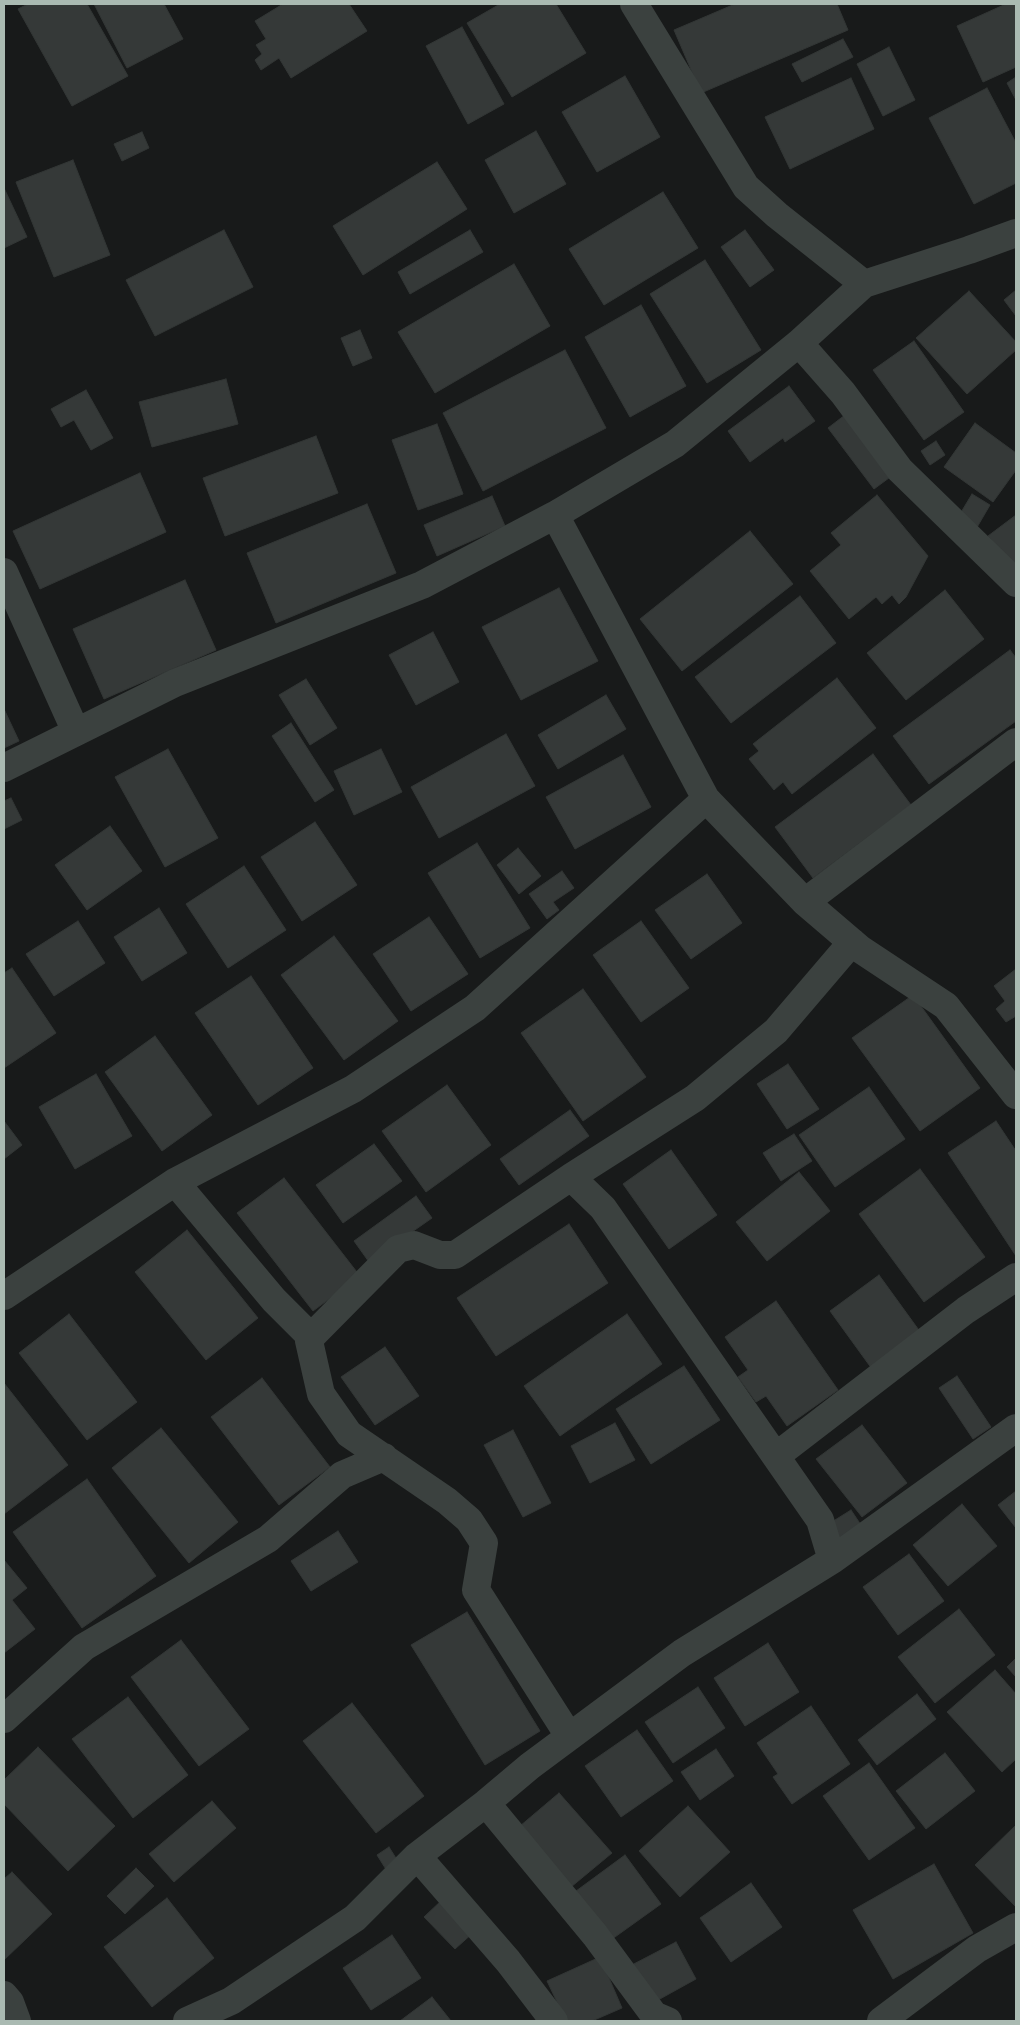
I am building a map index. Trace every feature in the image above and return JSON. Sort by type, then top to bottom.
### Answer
[{"type":"street","points":[[634,4],[746,187],[777,215],[864,284]]},
{"type":"street","points":[[4,768],[175,683],[422,585],[555,515],[675,444],[799,343],[864,284],[1016,233]]},
{"type":"street","points":[[799,343],[843,393],[900,470],[1016,583]]},
{"type":"street","points":[[555,515],[706,799],[805,902],[852,942],[946,1006],[1016,1095]]},
{"type":"street","points":[[4,572],[76,732]]},
{"type":"street","points":[[805,902],[1016,742]]},
{"type":"street","points":[[4,1296],[175,1182],[353,1089],[475,1008],[706,799]]},
{"type":"street","points":[[569,1736],[476,1590],[484,1543],[469,1520],[447,1502],[349,1434],[321,1394],[309,1340],[398,1249],[414,1245],[440,1255],[455,1255],[571,1177],[695,1098],[776,1031],[852,942]]},
{"type":"street","points":[[571,1177],[603,1208],[820,1520],[832,1560]]},
{"type":"street","points":[[175,1182],[274,1300],[311,1337]]},
{"type":"street","points":[[776,1456],[966,1310],[1016,1277]]},
{"type":"street","points":[[187,2021],[230,2001],[355,1918],[417,1856],[569,1736],[682,1653],[832,1560],[1016,1428]]},
{"type":"street","points":[[4,1719],[84,1647],[268,1539],[342,1475],[384,1457]]},
{"type":"street","points":[[486,1803],[595,1935],[654,2015],[668,2021]]},
{"type":"street","points":[[417,1856],[508,1961],[554,2021]]},
{"type":"street","points":[[880,2021],[977,1949],[1016,1927]]},
{"type":"street","points":[[4,1995],[10,2002],[17,2021]]},
{"type":"building","points":[[28,4],[87,4],[128,76],[72,106],[18,9]]},
{"type":"building","points":[[94,4],[164,4],[183,39],[127,68]]},
{"type":"building","points":[[283,4],[349,4],[367,31],[291,78],[279,58],[261,70],[255,60],[262,54],[256,45],[266,39],[255,21]]},
{"type":"building","points":[[500,4],[556,4],[586,53],[512,97],[467,23]]},
{"type":"building","points":[[735,4],[837,4],[848,30],[701,93],[674,30]]},
{"type":"building","points":[[1006,4],[1016,4],[1016,67],[983,82],[957,26]]},
{"type":"building","points":[[462,27],[504,104],[468,124],[426,46]]},
{"type":"building","points":[[843,39],[853,57],[802,82],[792,64]]},
{"type":"building","points":[[889,47],[915,100],[883,116],[857,64]]},
{"type":"building","points":[[625,76],[660,137],[597,172],[562,112]]},
{"type":"building","points":[[1016,77],[1016,100],[1007,83]]},
{"type":"building","points":[[851,78],[874,129],[790,169],[765,117]]},
{"type":"building","points":[[987,88],[1016,143],[1016,183],[974,204],[929,118]]},
{"type":"building","points":[[536,131],[566,184],[514,213],[485,160]]},
{"type":"building","points":[[142,132],[149,148],[122,161],[114,144]]},
{"type":"building","points":[[73,160],[110,255],[54,277],[16,182]]},
{"type":"building","points":[[437,162],[467,209],[363,275],[333,226]]},
{"type":"building","points":[[4,188],[27,237],[4,248]]},
{"type":"building","points":[[663,192],[698,248],[604,305],[569,249]]},
{"type":"building","points":[[224,230],[253,287],[155,336],[126,280]]},
{"type":"building","points":[[470,230],[483,252],[410,294],[398,272]]},
{"type":"building","points":[[745,230],[774,270],[750,287],[721,247]]},
{"type":"building","points":[[705,260],[761,350],[707,383],[650,294]]},
{"type":"building","points":[[514,264],[550,326],[435,393],[398,332]]},
{"type":"building","points":[[1016,290],[1016,316],[1004,300]]},
{"type":"building","points":[[969,291],[1016,342],[1016,350],[967,394],[916,338]]},
{"type":"building","points":[[641,305],[686,386],[630,417],[585,337]]},
{"type":"building","points":[[360,330],[372,358],[353,366],[341,338]]},
{"type":"building","points":[[914,341],[964,412],[924,440],[873,370]]},
{"type":"building","points":[[565,350],[606,428],[483,491],[443,413]]},
{"type":"building","points":[[226,379],[238,424],[152,447],[139,402]]},
{"type":"building","points":[[789,386],[815,421],[785,442],[783,438],[750,462],[728,431]]},
{"type":"building","points":[[86,390],[113,438],[91,450],[74,420],[61,427],[51,409]]},
{"type":"building","points":[[845,415],[893,475],[874,489],[828,428]]},
{"type":"building","points":[[975,423],[1016,453],[1016,470],[993,502],[944,467]]},
{"type":"building","points":[[437,424],[463,494],[418,510],[392,440]]},
{"type":"building","points":[[316,436],[338,493],[225,536],[203,478]]},
{"type":"building","points":[[936,441],[945,455],[930,465],[921,451]]},
{"type":"building","points":[[140,473],[166,532],[40,589],[13,531]]},
{"type":"building","points":[[972,494],[990,505],[976,529],[957,519]]},
{"type":"building","points":[[877,495],[928,556],[906,597],[899,604],[892,595],[882,604],[876,597],[849,619],[810,571],[841,545],[831,533]]},
{"type":"building","points":[[492,496],[505,526],[437,556],[424,525]]},
{"type":"building","points":[[367,504],[396,573],[276,623],[247,553]]},
{"type":"building","points":[[1016,515],[1016,572],[988,536]]},
{"type":"building","points":[[750,531],[793,584],[682,671],[640,619]]},
{"type":"building","points":[[185,580],[216,650],[104,699],[73,629]]},
{"type":"building","points":[[559,588],[598,661],[521,700],[482,627]]},
{"type":"building","points":[[945,590],[984,639],[906,700],[867,653]]},
{"type":"building","points":[[800,596],[836,643],[731,723],[695,677]]},
{"type":"building","points":[[433,632],[459,682],[416,705],[389,655]]},
{"type":"building","points":[[1010,650],[1016,658],[1016,721],[929,784],[893,736]]},
{"type":"building","points":[[837,678],[876,728],[792,794],[783,782],[774,790],[749,759],[759,751],[753,744]]},
{"type":"building","points":[[306,679],[337,728],[310,745],[279,695]]},
{"type":"building","points":[[606,695],[626,729],[558,769],[538,735]]},
{"type":"building","points":[[4,709],[19,741],[4,748]]},
{"type":"building","points":[[291,723],[334,790],[315,802],[272,736]]},
{"type":"building","points":[[506,734],[535,786],[439,838],[411,787]]},
{"type":"building","points":[[168,749],[218,838],[165,867],[115,777]]},
{"type":"building","points":[[381,749],[402,792],[354,815],[334,771]]},
{"type":"building","points":[[873,754],[911,805],[813,878],[775,827]]},
{"type":"building","points":[[623,755],[651,807],[575,849],[546,797]]},
{"type":"building","points":[[11,798],[22,820],[4,829],[4,801]]},
{"type":"building","points":[[315,822],[357,885],[302,921],[261,857]]},
{"type":"building","points":[[110,826],[142,871],[87,910],[55,865]]},
{"type":"building","points":[[477,843],[530,928],[480,958],[428,873]]},
{"type":"building","points":[[518,848],[541,876],[519,894],[497,865]]},
{"type":"building","points":[[244,866],[286,930],[228,968],[186,904]]},
{"type":"building","points":[[562,871],[574,888],[553,902],[559,910],[547,919],[529,894]]},
{"type":"building","points":[[707,874],[742,923],[691,959],[655,910]]},
{"type":"building","points":[[159,908],[187,953],[142,981],[114,937]]},
{"type":"building","points":[[429,917],[468,974],[411,1011],[373,954]]},
{"type":"building","points":[[78,921],[105,963],[54,996],[26,954]]},
{"type":"building","points":[[641,921],[689,988],[641,1022],[593,955]]},
{"type":"building","points":[[334,936],[398,1021],[344,1060],[281,975]]},
{"type":"building","points":[[12,968],[56,1033],[4,1068],[4,973]]},
{"type":"building","points":[[1016,969],[1016,1016],[1006,1022],[996,1009],[1005,1001],[994,986]]},
{"type":"building","points":[[251,976],[313,1068],[258,1105],[195,1013]]},
{"type":"building","points":[[583,989],[646,1077],[583,1121],[521,1033]]},
{"type":"building","points":[[913,995],[980,1088],[920,1131],[852,1038]]},
{"type":"building","points":[[155,1036],[212,1115],[162,1151],[105,1072]]},
{"type":"building","points":[[788,1064],[819,1109],[787,1129],[757,1084]]},
{"type":"building","points":[[96,1074],[132,1136],[75,1169],[39,1107]]},
{"type":"building","points":[[447,1085],[491,1145],[426,1192],[382,1131]]},
{"type":"building","points":[[869,1087],[905,1139],[835,1187],[799,1135]]},
{"type":"building","points":[[570,1110],[589,1136],[519,1185],[500,1159]]},
{"type":"building","points":[[4,1121],[22,1145],[4,1159]]},
{"type":"building","points":[[996,1121],[1016,1151],[1016,1256],[948,1153]]},
{"type":"building","points":[[794,1134],[812,1161],[781,1181],[763,1153]]},
{"type":"building","points":[[374,1144],[402,1181],[343,1223],[316,1185]]},
{"type":"building","points":[[671,1150],[717,1215],[669,1249],[623,1184]]},
{"type":"building","points":[[920,1169],[985,1257],[924,1302],[859,1214]]},
{"type":"building","points":[[799,1172],[830,1211],[767,1261],[736,1222]]},
{"type":"building","points":[[284,1178],[360,1276],[313,1311],[237,1213]]},
{"type":"building","points":[[416,1196],[432,1218],[369,1262],[354,1241]]},
{"type":"building","points":[[569,1224],[608,1283],[496,1356],[457,1298]]},
{"type":"building","points":[[187,1230],[258,1318],[206,1360],[135,1272]]},
{"type":"building","points":[[879,1275],[921,1333],[872,1369],[830,1311]]},
{"type":"building","points":[[776,1301],[838,1390],[787,1426],[766,1396],[756,1402],[738,1377],[748,1370],[725,1337]]},
{"type":"building","points":[[69,1314],[137,1402],[87,1440],[19,1353]]},
{"type":"building","points":[[627,1314],[662,1364],[560,1436],[524,1386]]},
{"type":"building","points":[[385,1347],[419,1396],[375,1425],[341,1377]]},
{"type":"building","points":[[684,1366],[720,1420],[651,1464],[616,1409]]},
{"type":"building","points":[[957,1376],[991,1427],[973,1439],[939,1388]]},
{"type":"building","points":[[262,1378],[330,1467],[279,1505],[211,1417]]},
{"type":"building","points":[[4,1383],[68,1465],[4,1514]]},
{"type":"building","points":[[615,1423],[635,1460],[590,1483],[571,1446]]},
{"type":"building","points":[[862,1425],[907,1483],[862,1517],[816,1459]]},
{"type":"building","points":[[161,1428],[238,1522],[189,1563],[112,1468]]},
{"type":"building","points":[[513,1430],[551,1503],[523,1517],[484,1445]]},
{"type":"building","points":[[87,1479],[156,1576],[82,1628],[13,1532]]},
{"type":"building","points":[[1016,1491],[1016,1528],[998,1505]]},
{"type":"building","points":[[962,1504],[997,1546],[948,1586],[913,1545]]},
{"type":"building","points":[[851,1510],[863,1528],[840,1543],[827,1525]]},
{"type":"building","points":[[338,1531],[358,1562],[311,1591],[291,1561]]},
{"type":"building","points":[[909,1554],[944,1601],[898,1635],[863,1587]]},
{"type":"building","points":[[4,1560],[27,1588],[12,1600],[35,1629],[4,1653]]},
{"type":"building","points":[[959,1609],[995,1655],[935,1703],[898,1657]]},
{"type":"building","points":[[467,1612],[540,1731],[485,1765],[411,1645]]},
{"type":"building","points":[[181,1640],[249,1729],[199,1766],[131,1677]]},
{"type":"building","points":[[768,1643],[799,1692],[745,1726],[714,1678]]},
{"type":"building","points":[[1016,1658],[1016,1677],[1007,1667]]},
{"type":"building","points":[[995,1670],[1016,1694],[1016,1759],[1002,1772],[947,1712]]},
{"type":"building","points":[[698,1687],[725,1728],[673,1763],[645,1722]]},
{"type":"building","points":[[917,1694],[936,1719],[877,1765],[858,1740]]},
{"type":"building","points":[[128,1697],[188,1775],[133,1818],[72,1739]]},
{"type":"building","points":[[352,1703],[424,1796],[376,1833],[303,1741]]},
{"type":"building","points":[[811,1706],[850,1764],[792,1804],[773,1777],[778,1774],[757,1743]]},
{"type":"building","points":[[637,1730],[673,1781],[621,1817],[585,1766]]},
{"type":"building","points":[[38,1747],[115,1826],[68,1871],[4,1804],[4,1780]]},
{"type":"building","points":[[716,1749],[734,1776],[700,1800],[681,1772]]},
{"type":"building","points":[[945,1753],[975,1791],[926,1829],[896,1791]]},
{"type":"building","points":[[869,1763],[915,1828],[869,1860],[823,1796]]},
{"type":"building","points":[[559,1793],[612,1853],[565,1892],[513,1832]]},
{"type":"building","points":[[212,1801],[236,1828],[174,1882],[149,1854]]},
{"type":"building","points":[[688,1806],[730,1852],[680,1897],[639,1851]]},
{"type":"building","points":[[1016,1825],[1016,1907],[975,1865]]},
{"type":"building","points":[[389,1847],[399,1863],[387,1871],[377,1855]]},
{"type":"building","points":[[625,1855],[661,1904],[608,1942],[572,1894]]},
{"type":"building","points":[[934,1864],[973,1933],[893,1979],[853,1910]]},
{"type":"building","points":[[136,1868],[154,1886],[125,1914],[107,1896]]},
{"type":"building","points":[[12,1872],[52,1914],[4,1960],[4,1879]]},
{"type":"building","points":[[751,1883],[782,1927],[731,1962],[700,1918]]},
{"type":"building","points":[[167,1898],[214,1958],[152,2007],[104,1947]]},
{"type":"building","points":[[443,1899],[474,1932],[455,1949],[424,1917]]},
{"type":"building","points":[[392,1935],[421,1978],[371,2010],[343,1968]]},
{"type":"building","points":[[676,1942],[696,1979],[649,2005],[628,1967]]},
{"type":"building","points":[[600,1957],[622,2008],[592,2021],[566,2021],[547,1981]]},
{"type":"building","points":[[432,1997],[451,2021],[400,2021]]}]
